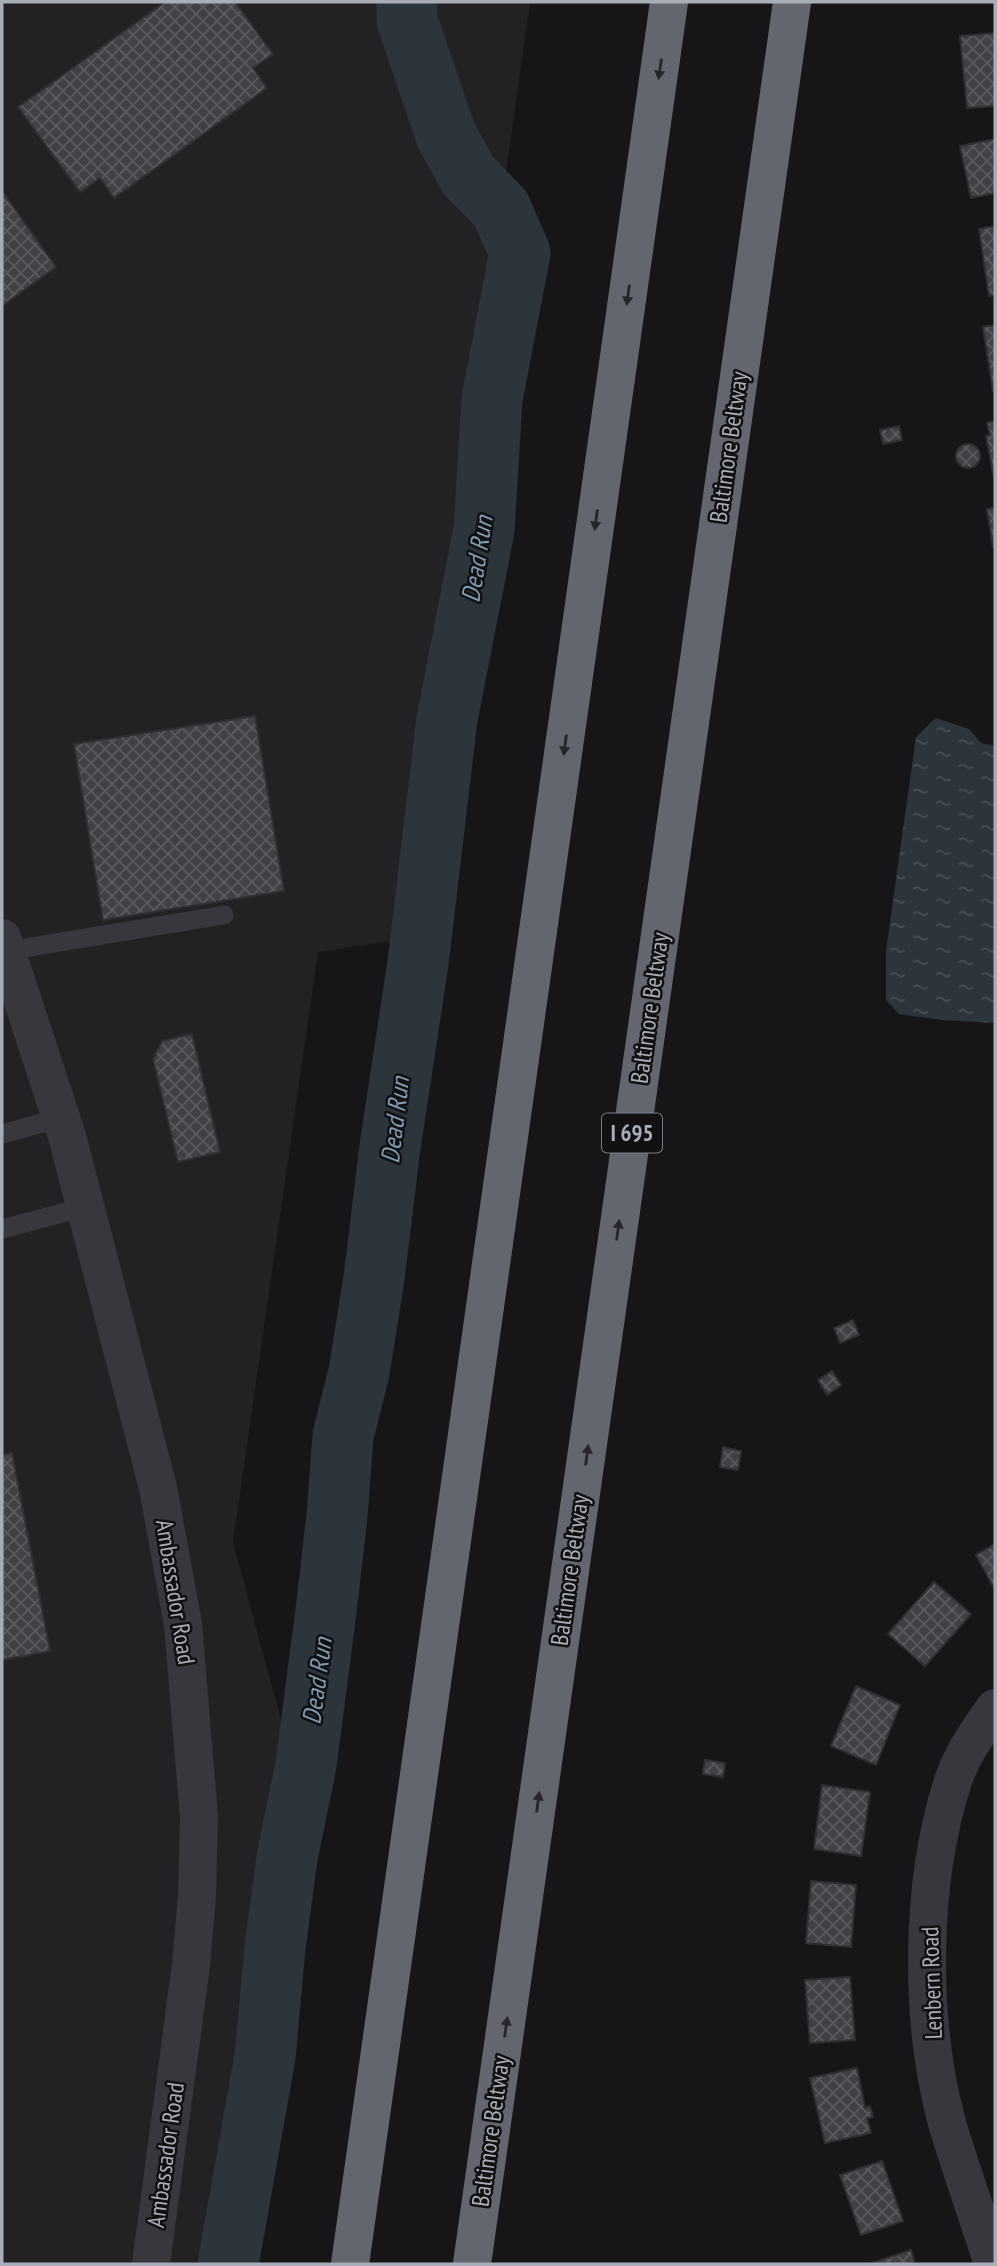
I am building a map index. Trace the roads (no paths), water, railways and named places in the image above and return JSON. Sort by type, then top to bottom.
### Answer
[{"type":"highway","points":[[350,2264],[669,2]]},
{"type":"highway","name":"Baltimore Beltway","points":[[472,2264],[792,2]]},
{"type":"street","name":"Ambassador Road","points":[[4,944],[61,1118],[85,1207],[158,1488],[183,1624],[199,1817],[194,1937],[151,2264]]},
{"type":"street","name":"Lenbern Road","points":[[993,2264],[947,2121],[934,2061],[927,1994],[928,1931],[935,1848],[953,1779],[975,1736],[995,1708]]},
{"type":"lane","points":[[4,944],[224,915]]},
{"type":"lane","points":[[2,1134],[61,1118]]},
{"type":"lane","points":[[2,1229],[85,1207]]},
{"type":"water","points":[[936,718],[969,729],[981,743],[995,746],[995,1023],[899,1014],[886,1000],[886,951],[916,737]]},
{"type":"waterway","name":"Dead Run","points":[[228,2264],[265,2057],[287,1858],[306,1765],[326,1611],[343,1436],[359,1372],[374,1278],[390,1147],[418,963],[447,719],[484,530],[492,399],[520,253],[501,209],[468,175],[446,135],[407,20],[407,2]]}]
